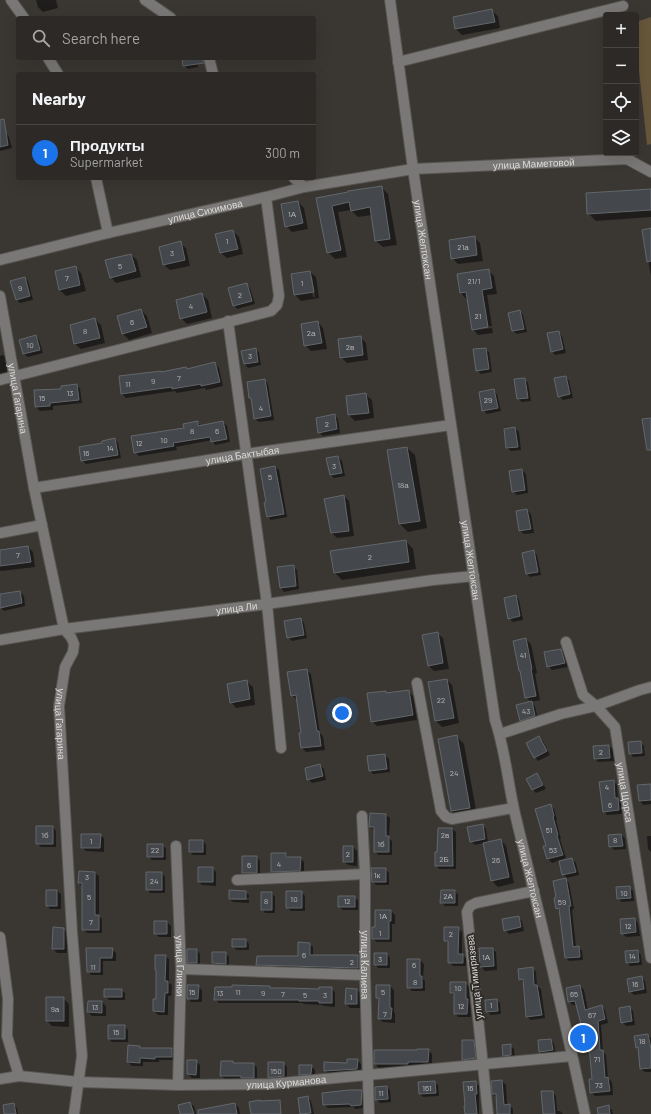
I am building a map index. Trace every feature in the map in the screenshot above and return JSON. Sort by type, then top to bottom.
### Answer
[{"type":"street","points":[[11,0],[23,16]]},
{"type":"street","points":[[145,0],[168,16]]},
{"type":"street","name":"улица Желтоксан","points":[[390,0],[413,169],[496,720],[500,734],[513,808],[534,891],[585,1114]]},
{"type":"street","points":[[398,62],[623,7]]},
{"type":"street","points":[[49,60],[57,72]]},
{"type":"street","points":[[210,60],[212,72]]},
{"type":"street","name":"улица Маметовой","points":[[413,169],[626,156],[651,172]]},
{"type":"street","name":"улица Сихимова","points":[[0,260],[304,187],[413,169]]},
{"type":"street","points":[[96,180],[108,233]]},
{"type":"street","points":[[296,180],[304,187]]},
{"type":"street","points":[[0,380],[271,311],[277,305],[278,296],[266,197]]},
{"type":"street","name":"улица Гагарина","points":[[0,296],[34,488],[64,629],[72,637],[74,644],[73,652],[65,667],[59,706],[72,932],[82,1056],[74,1114]]},
{"type":"street","points":[[228,321],[267,604],[281,748]]},
{"type":"street","name":"улица Бактыбая","points":[[34,488],[246,454],[451,425]]},
{"type":"street","points":[[0,533],[42,525]]},
{"type":"street","name":"улица Ли","points":[[0,640],[64,629],[267,604],[433,580],[474,576]]},
{"type":"street","name":"улица Щорса","points":[[566,642],[583,695],[596,706],[615,727],[651,958]]},
{"type":"street","points":[[417,684],[441,811],[446,817],[452,819],[513,808]]},
{"type":"street","points":[[500,734],[561,714],[596,706],[651,687]]},
{"type":"street","name":"улица Калиева","points":[[362,816],[365,874],[365,976],[369,1114]]},
{"type":"street","name":"улица Глинки","points":[[176,846],[181,968],[178,1085]]},
{"type":"street","points":[[237,880],[365,874]]},
{"type":"street","name":"улица Тимирязева","points":[[488,1114],[467,912],[470,906],[476,903],[534,891]]},
{"type":"street","points":[[0,937],[8,999],[7,1036],[19,1076]]},
{"type":"street","points":[[181,968],[365,976]]},
{"type":"street","name":"улица Курманова","points":[[0,1079],[19,1076],[79,1082],[178,1085],[271,1084],[572,1056]]},
{"type":"shaded area","points":[[651,17],[651,144],[647,145],[639,70],[639,21]]},
{"type":"building","points":[[492,9],[495,22],[455,29],[453,17]]},
{"type":"building","points":[[182,60],[203,60],[204,63],[183,66]]},
{"type":"building","points":[[4,119],[8,145],[0,147],[0,120]]},
{"type":"building","points":[[382,186],[390,239],[375,241],[370,207],[351,211],[349,202],[332,206],[341,250],[327,253],[316,198]]},
{"type":"building","points":[[651,189],[651,210],[587,214],[586,193]]},
{"type":"building","points":[[298,201],[303,223],[285,227],[281,204]]},
{"type":"building","points":[[651,228],[651,261],[647,262],[642,230]]},
{"type":"building","points":[[233,230],[238,249],[220,253],[215,234]]},
{"type":"building","points":[[475,236],[477,255],[451,259],[449,240]]},
{"type":"building","points":[[181,241],[185,260],[163,265],[159,247]]},
{"type":"building","points":[[131,254],[136,271],[110,278],[105,260]]},
{"type":"building","points":[[76,266],[80,285],[59,290],[55,271]]},
{"type":"building","points":[[489,269],[492,288],[482,290],[488,327],[472,330],[466,292],[460,293],[457,274]]},
{"type":"building","points":[[310,271],[314,292],[294,295],[291,274]]},
{"type":"building","points":[[25,277],[30,296],[16,300],[10,281]]},
{"type":"building","points":[[247,283],[252,301],[233,306],[228,288]]},
{"type":"building","points":[[202,293],[207,312],[180,319],[176,300]]},
{"type":"building","points":[[141,309],[147,327],[122,334],[117,316]]},
{"type":"building","points":[[520,310],[524,329],[512,331],[508,313]]},
{"type":"building","points":[[95,318],[100,338],[74,344],[70,325]]},
{"type":"building","points":[[318,321],[322,343],[304,346],[301,324]]},
{"type":"building","points":[[559,331],[563,349],[551,352],[547,333]]},
{"type":"building","points":[[36,335],[40,350],[23,354],[19,340]]},
{"type":"building","points":[[361,336],[363,355],[340,358],[338,339]]},
{"type":"building","points":[[256,348],[258,362],[244,364],[241,351]]},
{"type":"building","points":[[486,348],[489,369],[476,371],[473,349]]},
{"type":"building","points":[[215,362],[220,382],[201,386],[201,384],[172,389],[172,387],[121,394],[119,376],[161,372],[186,367],[187,369]]},
{"type":"building","points":[[566,376],[570,394],[558,397],[554,378]]},
{"type":"building","points":[[525,378],[528,398],[517,399],[514,379]]},
{"type":"building","points":[[265,379],[271,416],[254,419],[247,382]]},
{"type":"building","points":[[77,384],[79,400],[50,403],[50,406],[35,407],[34,390],[61,389],[61,386]]},
{"type":"building","points":[[494,389],[498,408],[482,411],[479,392]]},
{"type":"building","points":[[366,393],[369,413],[348,415],[346,396]]},
{"type":"building","points":[[335,414],[337,429],[318,433],[316,418]]},
{"type":"building","points":[[651,418],[651,450],[647,450],[642,419]]},
{"type":"building","points":[[198,421],[198,426],[223,421],[227,439],[211,442],[210,437],[173,443],[174,446],[134,453],[131,436],[184,428],[183,424]]},
{"type":"building","points":[[515,427],[518,447],[506,448],[504,429]]},
{"type":"building","points":[[115,438],[118,455],[81,461],[79,447],[102,443],[102,441]]},
{"type":"building","points":[[407,447],[420,521],[399,524],[387,450]]},
{"type":"building","points":[[338,456],[342,473],[330,475],[326,458]]},
{"type":"building","points":[[275,466],[284,514],[267,517],[260,469]]},
{"type":"building","points":[[522,469],[525,490],[512,492],[509,471]]},
{"type":"building","points":[[344,495],[349,531],[331,533],[324,499]]},
{"type":"building","points":[[527,509],[531,529],[519,531],[516,511]]},
{"type":"building","points":[[406,540],[409,562],[334,573],[330,551]]},
{"type":"building","points":[[28,546],[31,562],[0,566],[0,550]]},
{"type":"building","points":[[534,550],[538,572],[526,574],[522,553]]},
{"type":"building","points":[[294,565],[296,586],[280,588],[277,567]]},
{"type":"building","points":[[20,591],[22,603],[0,608],[0,594]]},
{"type":"building","points":[[516,595],[520,616],[508,619],[504,598]]},
{"type":"building","points":[[301,618],[304,635],[287,638],[284,621]]},
{"type":"building","points":[[438,632],[443,663],[428,666],[422,635]]},
{"type":"building","points":[[526,638],[536,696],[525,698],[513,641]]},
{"type":"building","points":[[561,649],[565,663],[547,667],[544,652]]},
{"type":"building","points":[[307,669],[317,731],[319,731],[321,746],[301,748],[299,733],[301,733],[296,695],[291,696],[287,672]]},
{"type":"building","points":[[447,679],[454,718],[435,721],[428,682]]},
{"type":"building","points":[[247,680],[250,699],[230,703],[227,684]]},
{"type":"building","points":[[409,690],[413,715],[371,722],[367,693],[386,691],[386,693]]},
{"type":"building","points":[[532,701],[535,716],[520,721],[516,705]]},
{"type":"building","points":[[457,735],[470,808],[451,811],[438,739]]},
{"type":"building","points":[[539,736],[547,751],[534,758],[526,743]]},
{"type":"building","points":[[641,741],[642,753],[629,754],[628,742]]},
{"type":"building","points":[[609,745],[610,758],[594,759],[593,746]]},
{"type":"building","points":[[385,754],[387,769],[369,771],[367,756]]},
{"type":"building","points":[[320,764],[323,776],[307,780],[305,768]]},
{"type":"building","points":[[537,773],[543,785],[532,790],[526,779]]},
{"type":"building","points":[[614,780],[615,798],[618,798],[619,810],[603,812],[599,782]]},
{"type":"building","points":[[651,784],[651,800],[639,801],[637,785]]},
{"type":"building","points":[[551,804],[557,836],[563,855],[547,859],[543,846],[546,846],[535,809]]},
{"type":"building","points":[[370,813],[386,814],[386,836],[389,836],[389,852],[374,852],[374,827],[369,827]]},
{"type":"building","points":[[483,824],[485,839],[470,842],[467,827]]},
{"type":"building","points":[[36,826],[53,826],[53,844],[36,844]]},
{"type":"building","points":[[438,828],[452,828],[453,866],[435,866]]},
{"type":"building","points":[[81,834],[101,834],[100,848],[81,848]]},
{"type":"building","points":[[621,834],[623,846],[609,847],[608,835]]},
{"type":"building","points":[[501,839],[509,877],[491,881],[483,843]]},
{"type":"building","points":[[189,840],[203,840],[203,852],[189,852]]},
{"type":"building","points":[[147,844],[163,844],[163,857],[147,857]]},
{"type":"building","points":[[343,846],[353,846],[353,862],[343,862]]},
{"type":"building","points":[[271,853],[286,853],[286,857],[301,857],[300,871],[271,872]]},
{"type":"building","points":[[242,856],[257,856],[257,873],[242,873]]},
{"type":"building","points":[[572,858],[576,872],[562,875],[559,861]]},
{"type":"building","points":[[198,867],[213,867],[213,882],[198,882]]},
{"type":"building","points":[[371,868],[386,868],[386,882],[372,882]]},
{"type":"building","points":[[79,871],[95,872],[95,915],[99,915],[99,930],[82,930],[82,883],[78,883]]},
{"type":"building","points":[[146,872],[162,872],[162,890],[146,890]]},
{"type":"building","points":[[566,878],[571,906],[569,906],[573,947],[579,946],[580,957],[565,958],[559,908],[556,909],[554,898],[556,897],[553,881]]},
{"type":"building","points":[[630,886],[631,898],[617,899],[616,887]]},
{"type":"building","points":[[46,890],[57,890],[57,906],[46,906]]},
{"type":"building","points":[[229,890],[246,891],[246,899],[229,899]]},
{"type":"building","points":[[441,890],[455,890],[455,903],[440,903]]},
{"type":"building","points":[[286,891],[302,891],[302,908],[286,908]]},
{"type":"building","points":[[261,892],[272,892],[272,910],[261,910]]},
{"type":"building","points":[[338,896],[355,896],[355,907],[338,907]]},
{"type":"building","points":[[375,910],[391,910],[391,921],[389,921],[389,939],[372,939],[372,927],[375,927]]},
{"type":"building","points":[[519,916],[521,927],[504,931],[502,919]]},
{"type":"building","points":[[635,918],[636,932],[621,934],[620,919]]},
{"type":"building","points":[[154,921],[167,921],[167,934],[154,934]]},
{"type":"building","points":[[53,927],[64,928],[64,949],[52,949]]},
{"type":"building","points":[[444,927],[459,927],[458,954],[463,954],[463,963],[448,963],[448,941],[444,941]]},
{"type":"building","points":[[232,939],[246,939],[246,947],[232,947]]},
{"type":"building","points":[[298,942],[310,943],[310,955],[358,955],[358,968],[256,965],[257,956],[298,956]]},
{"type":"building","points":[[86,948],[113,948],[112,958],[100,958],[100,972],[87,972]]},
{"type":"building","points":[[479,948],[493,948],[494,966],[480,967]]},
{"type":"building","points":[[187,949],[197,949],[197,963],[187,963]]},
{"type":"building","points":[[638,950],[639,962],[626,963],[625,951]]},
{"type":"building","points":[[212,952],[226,952],[226,964],[212,963]]},
{"type":"building","points":[[374,953],[387,953],[387,965],[374,965]]},
{"type":"building","points":[[155,955],[166,955],[165,981],[168,981],[168,993],[165,993],[164,1012],[153,1011],[153,999],[156,999]]},
{"type":"building","points":[[407,959],[420,959],[422,988],[407,988]]},
{"type":"building","points":[[533,967],[534,985],[537,985],[542,1015],[526,1017],[523,979],[519,980],[518,969]]},
{"type":"building","points":[[642,976],[644,989],[629,992],[627,979]]},
{"type":"building","points":[[450,982],[466,982],[466,999],[468,999],[467,1014],[454,1014],[454,993],[450,993]]},
{"type":"building","points":[[187,985],[199,985],[198,999],[187,999]]},
{"type":"building","points":[[232,985],[270,986],[270,988],[319,989],[319,987],[332,987],[332,1003],[299,1000],[214,1000],[215,987],[232,987]]},
{"type":"building","points":[[376,985],[390,985],[390,1008],[392,1008],[391,1019],[378,1019],[379,998],[376,998]]},
{"type":"building","points":[[580,985],[585,1010],[602,1005],[605,1019],[598,1021],[600,1050],[603,1050],[605,1078],[608,1077],[610,1091],[590,1093],[589,1079],[592,1079],[589,1045],[577,1046],[576,1032],[583,1032],[575,1001],[568,1002],[566,988]]},
{"type":"building","points":[[346,988],[357,989],[357,1004],[345,1004]]},
{"type":"building","points":[[104,989],[122,989],[122,997],[104,997]]},
{"type":"building","points":[[46,997],[64,997],[64,1021],[46,1021]]},
{"type":"building","points":[[497,999],[498,1011],[486,1012],[485,1000]]},
{"type":"building","points":[[88,1001],[102,1001],[102,1013],[87,1012]]},
{"type":"building","points":[[630,1006],[632,1021],[621,1023],[619,1008]]},
{"type":"building","points":[[108,1025],[125,1025],[125,1039],[108,1039]]},
{"type":"building","points":[[648,1034],[651,1049],[651,1068],[640,1069],[638,1047],[636,1048],[634,1036]]},
{"type":"building","points":[[551,1039],[553,1050],[539,1052],[538,1040]]},
{"type":"building","points":[[462,1040],[474,1040],[476,1058],[462,1060]]},
{"type":"building","points":[[511,1044],[511,1055],[503,1056],[502,1045]]},
{"type":"building","points":[[128,1045],[140,1046],[140,1048],[172,1048],[172,1057],[155,1057],[155,1059],[140,1058],[140,1063],[127,1062]]},
{"type":"building","points":[[429,1049],[428,1062],[408,1062],[408,1064],[374,1064],[374,1050]]},
{"type":"building","points":[[347,1059],[358,1059],[357,1069],[324,1071],[324,1062],[347,1063]]},
{"type":"building","points":[[187,1060],[197,1060],[196,1075],[187,1074]]},
{"type":"building","points":[[221,1061],[233,1061],[233,1063],[254,1063],[254,1078],[241,1078],[241,1076],[220,1076]]},
{"type":"building","points":[[268,1062],[284,1062],[284,1076],[268,1078]]},
{"type":"building","points":[[299,1065],[312,1065],[311,1074],[299,1075]]},
{"type":"building","points":[[502,1080],[504,1105],[510,1104],[510,1114],[497,1114],[496,1094],[492,1094],[491,1081]]},
{"type":"building","points":[[435,1081],[436,1093],[419,1094],[418,1082]]},
{"type":"building","points":[[476,1081],[477,1094],[475,1094],[477,1114],[465,1114],[463,1082]]},
{"type":"building","points":[[387,1086],[388,1099],[375,1100],[375,1087]]},
{"type":"building","points":[[362,1090],[361,1105],[323,1105],[322,1093]]},
{"type":"building","points":[[541,1091],[553,1091],[555,1114],[543,1114]]},
{"type":"building","points":[[308,1096],[311,1113],[300,1114],[298,1098]]},
{"type":"building","points":[[260,1100],[280,1100],[281,1114],[251,1114],[249,1102]]},
{"type":"building","points":[[190,1102],[194,1114],[180,1114],[178,1105]]},
{"type":"building","points":[[14,1103],[16,1114],[4,1114],[3,1105]]},
{"type":"building","points":[[235,1103],[237,1114],[198,1114],[198,1110]]},
{"type":"building","points":[[609,1105],[610,1114],[598,1114],[597,1108]]},
{"type":"place","name":"Продукты","points":[[583,1038]]}]
